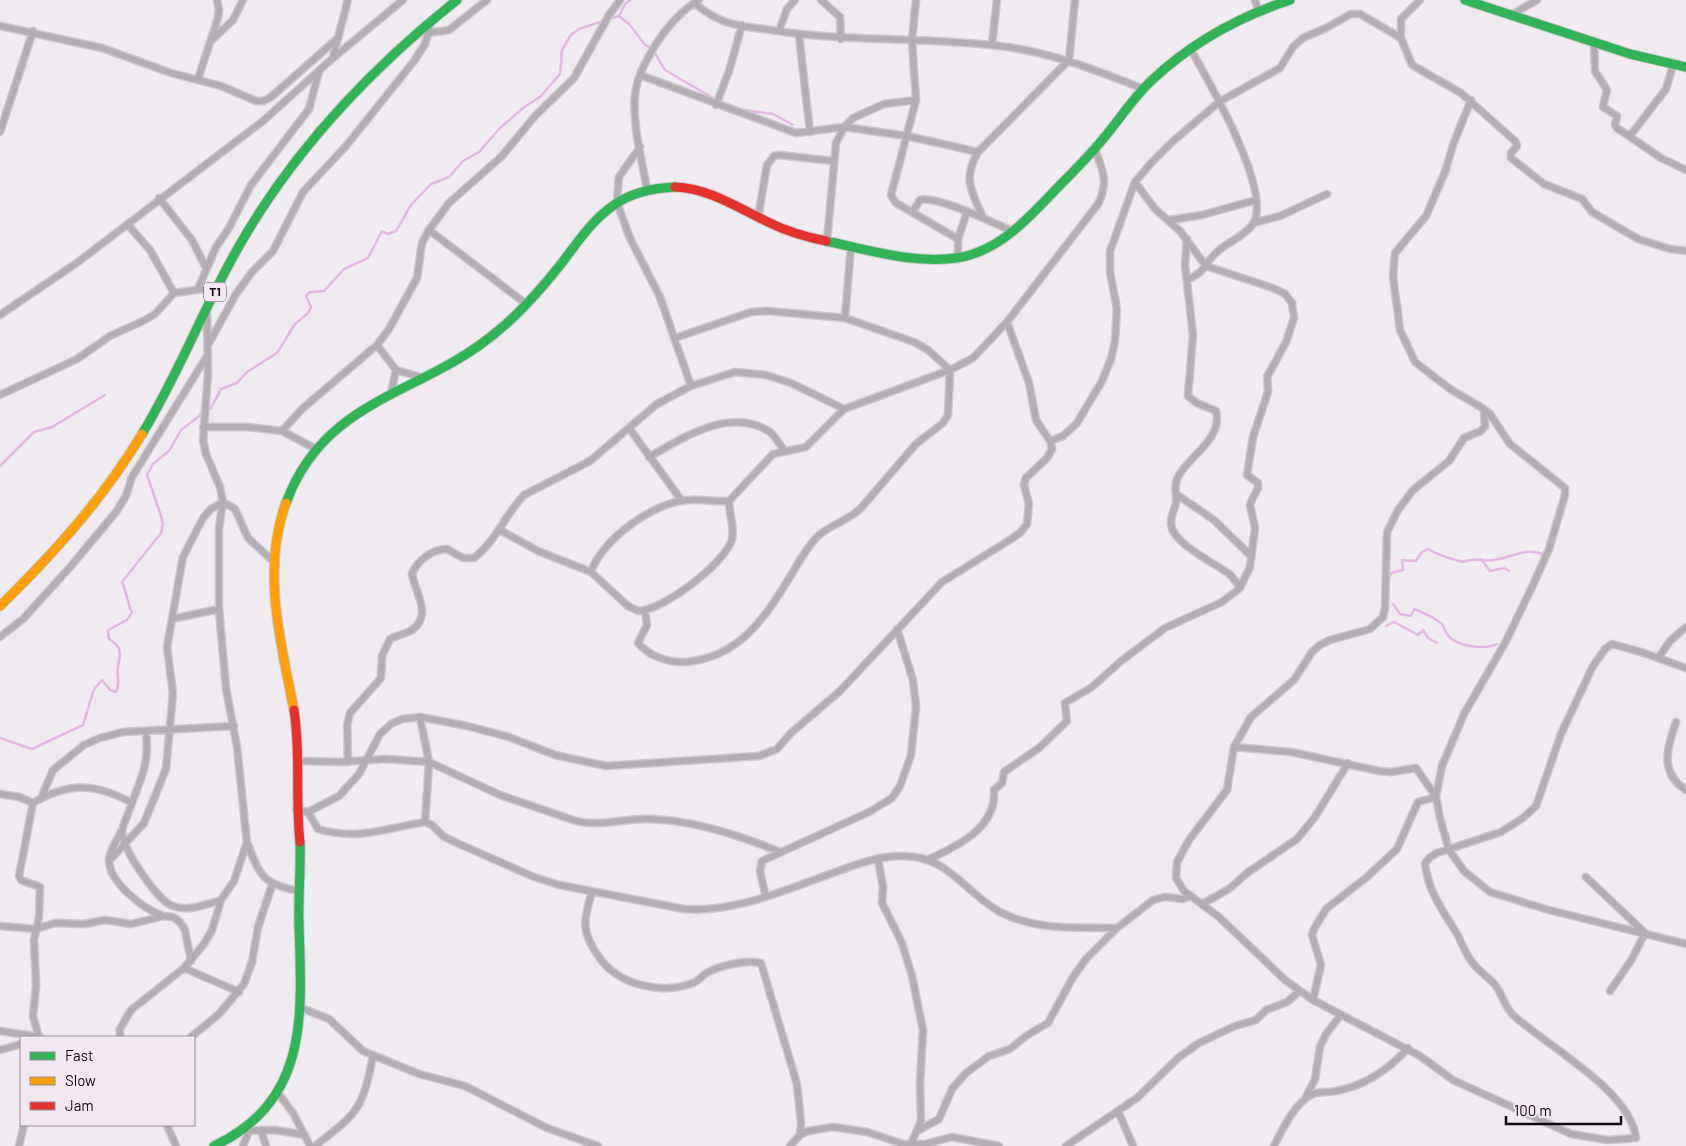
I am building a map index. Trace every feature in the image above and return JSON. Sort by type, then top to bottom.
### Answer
[{"type":"main road","name":"T1","points":[[0,606],[60,546],[100,495],[155,412],[218,287],[262,208],[304,150],[388,57],[457,0]]},
{"type":"main road","points":[[214,1146],[244,1131],[278,1093],[290,1070],[297,1033],[299,1007],[300,845],[296,810],[299,762],[296,720],[283,663],[273,594],[273,561],[275,542],[286,501],[300,470],[322,439],[352,417],[420,377],[481,345],[504,325],[547,281],[596,218],[617,202],[647,190],[678,187],[692,190],[722,198],[758,218],[794,233],[851,246],[931,260],[958,259],[987,249],[1012,231],[1095,149],[1144,89],[1190,48],[1228,24],[1258,10],[1290,0]]},
{"type":"main road","points":[[1465,0],[1512,14],[1594,44],[1686,67]]},
{"type":"street","points":[[198,79],[219,10],[217,0]]},
{"type":"street","points":[[209,43],[233,20],[243,0]]},
{"type":"street","points":[[333,58],[348,0]]},
{"type":"street","points":[[0,315],[128,225],[159,198],[263,121],[319,70],[403,0]]},
{"type":"street","points":[[428,33],[449,30],[487,0]]},
{"type":"street","points":[[282,431],[302,409],[377,345],[389,329],[417,278],[422,243],[429,230],[449,202],[502,156],[535,116],[574,78],[609,15],[620,0]]},
{"type":"street","points":[[779,31],[787,10],[794,0]]},
{"type":"street","points":[[821,0],[840,17],[841,39]]},
{"type":"street","points":[[916,0],[912,41],[916,100],[891,195],[896,203],[914,211],[958,239]]},
{"type":"street","points":[[992,45],[997,0]]},
{"type":"street","points":[[983,218],[969,179],[969,168],[978,152],[1069,60],[1075,0]]},
{"type":"street","points":[[1255,0],[1258,10]]},
{"type":"street","points":[[1420,0],[1401,19],[1401,38],[1410,62],[1415,67],[1440,79],[1471,100],[1491,121],[1516,141],[1517,146],[1511,153],[1511,158],[1544,184],[1582,199],[1592,212],[1638,239],[1670,249],[1686,251]]},
{"type":"street","points":[[1512,14],[1537,0]]},
{"type":"street","points":[[647,190],[636,119],[635,93],[640,75],[662,35],[697,1],[711,16],[742,25],[799,35],[841,39],[992,45],[1069,60],[1144,89]]},
{"type":"street","points":[[1050,441],[1063,436],[1077,423],[1102,381],[1111,359],[1115,341],[1117,309],[1110,272],[1110,251],[1135,182],[1172,142],[1219,102],[1280,68],[1293,47],[1303,38],[1351,14],[1360,14],[1401,38]]},
{"type":"street","points":[[207,346],[221,316],[236,294],[252,272],[273,251],[302,192],[346,146],[414,61],[425,44],[432,20]]},
{"type":"street","points":[[716,105],[729,71],[742,25]]},
{"type":"street","points":[[0,26],[33,31],[87,44],[171,73],[198,79],[256,101],[263,101],[280,89],[338,38]]},
{"type":"street","points":[[0,132],[33,31]]},
{"type":"street","points":[[799,35],[810,132]]},
{"type":"street","points":[[1594,44],[1595,71],[1607,90],[1603,107],[1617,116],[1616,127],[1661,158],[1686,170]]},
{"type":"street","points":[[1190,48],[1236,134],[1256,200],[1253,223]]},
{"type":"street","points":[[1630,136],[1666,89],[1673,65]]},
{"type":"street","points":[[198,288],[206,268],[251,184],[308,109],[319,70]]},
{"type":"street","points":[[640,75],[785,131],[796,133],[844,127],[907,136],[978,152]]},
{"type":"street","points":[[826,241],[833,161],[836,143],[844,127],[853,118],[876,107],[916,100]]},
{"type":"street","points":[[1436,797],[1442,766],[1455,734],[1505,644],[1533,585],[1549,549],[1565,494],[1565,488],[1510,444],[1490,414],[1450,389],[1415,362],[1400,330],[1393,276],[1395,253],[1426,216],[1445,172],[1454,142],[1471,100]]},
{"type":"street","points":[[640,148],[619,177],[617,202],[621,218],[654,283],[691,386]]},
{"type":"street","points":[[500,530],[538,551],[592,572],[628,606],[638,611],[645,611],[681,591],[718,560],[732,541],[733,531],[729,501],[763,462],[773,454],[784,450],[806,447],[844,408],[950,370],[973,358],[1007,322],[1098,204],[1105,191],[1105,177],[1095,149]]},
{"type":"street","points":[[758,218],[768,165],[774,156],[833,161]]},
{"type":"street","points":[[927,860],[957,846],[976,832],[992,809],[994,790],[1002,784],[1004,772],[1039,748],[1067,721],[1065,703],[1092,686],[1121,661],[1165,628],[1222,602],[1240,588],[1247,577],[1255,528],[1250,504],[1258,488],[1258,483],[1248,475],[1250,456],[1261,410],[1268,392],[1267,377],[1292,328],[1294,310],[1289,298],[1273,288],[1206,266],[1187,239],[1170,220],[1156,209],[1135,182]]},
{"type":"street","points":[[1188,279],[1201,272],[1214,255],[1253,223],[1280,216],[1327,194]]},
{"type":"street","points":[[159,198],[192,240],[206,268]]},
{"type":"street","points":[[914,211],[920,200],[924,199],[967,212],[1012,231]]},
{"type":"street","points":[[1170,220],[1202,215],[1256,200]]},
{"type":"street","points":[[958,259],[958,239],[967,212]]},
{"type":"street","points":[[128,225],[150,250],[174,293]]},
{"type":"street","points":[[429,230],[524,303]]},
{"type":"street","points":[[1187,239],[1185,265],[1193,335],[1188,396],[1196,403],[1216,411],[1218,418],[1216,426],[1203,449],[1178,478],[1174,489],[1176,500],[1170,520],[1171,528],[1176,536],[1211,564],[1228,573],[1240,588]]},
{"type":"street","points":[[845,318],[851,246]]},
{"type":"street","points":[[0,395],[77,359],[110,336],[145,320],[155,314],[174,293],[198,288],[218,287]]},
{"type":"street","points":[[645,611],[647,625],[638,643],[667,662],[697,661],[711,657],[738,644],[760,620],[818,536],[852,518],[916,444],[943,423],[948,415],[950,405],[950,370],[928,350],[914,342],[845,318],[768,311],[751,312],[675,338]]},
{"type":"street","points":[[207,312],[208,355],[206,406],[203,427],[206,454],[220,487],[223,502],[219,528],[219,610],[226,688],[234,726],[247,842],[260,870],[272,884],[299,891]]},
{"type":"street","points":[[296,810],[308,812],[340,796],[368,760],[372,746],[380,734],[391,724],[402,719],[420,717],[509,737],[555,755],[594,764],[624,765],[759,756],[777,749],[791,733],[840,691],[946,579],[1020,533],[1027,524],[1030,504],[1024,485],[1026,478],[1047,458],[1052,449],[1050,441],[1036,420],[1029,383],[1007,322]]},
{"type":"street","points":[[377,345],[396,370],[420,377]]},
{"type":"street","points":[[0,637],[23,618],[52,587],[116,512],[126,496],[132,477],[208,355]]},
{"type":"street","points":[[391,394],[396,370]]},
{"type":"street","points":[[348,762],[347,725],[350,713],[381,678],[382,656],[390,639],[415,628],[420,621],[422,604],[413,580],[414,569],[429,554],[442,549],[451,550],[463,558],[474,558],[500,530],[504,520],[524,495],[590,461],[656,404],[691,386],[735,372],[766,375],[819,395],[844,408]]},
{"type":"street","points":[[1484,409],[1485,426],[1481,431],[1464,438],[1449,461],[1413,490],[1391,524],[1386,540],[1388,570],[1383,617],[1370,629],[1330,640],[1320,645],[1312,652],[1294,680],[1251,717],[1234,747],[1224,796],[1197,827],[1175,870],[1180,886],[1219,917],[1300,992],[1341,1015],[1408,1048],[1453,1080],[1571,1134],[1608,1140],[1636,1138],[1635,1125],[1629,1114],[1602,1085],[1535,1034],[1513,1014],[1503,1002],[1499,990],[1494,983],[1470,960],[1438,903],[1427,875],[1425,864],[1429,858],[1501,832],[1523,818],[1536,806],[1561,734],[1593,666],[1605,649],[1612,644],[1659,657],[1686,668]]},
{"type":"street","points":[[649,457],[690,434],[713,426],[734,422],[752,424],[771,433],[784,450]]},
{"type":"street","points":[[203,427],[282,431],[314,448]]},
{"type":"street","points":[[628,428],[682,501]]},
{"type":"street","points":[[1176,494],[1214,520],[1251,556]]},
{"type":"street","points":[[592,572],[600,553],[626,529],[643,517],[682,501],[729,501]]},
{"type":"street","points":[[223,502],[235,509],[248,538],[273,561]]},
{"type":"street","points":[[108,861],[126,844],[144,822],[166,769],[173,693],[167,647],[184,557],[203,518],[211,509],[223,502]]},
{"type":"street","points":[[172,619],[219,610]]},
{"type":"street","points":[[1659,657],[1670,641],[1686,627]]},
{"type":"street","points":[[766,897],[760,865],[767,857],[814,840],[869,812],[892,798],[900,786],[912,756],[916,707],[912,680],[897,629]]},
{"type":"street","points":[[420,717],[429,762],[425,822]]},
{"type":"street","points":[[1676,722],[1665,759],[1669,775],[1686,790]]},
{"type":"street","points":[[42,796],[53,770],[84,744],[123,732],[234,726]]},
{"type":"street","points":[[108,861],[122,831],[148,760],[146,731]]},
{"type":"street","points":[[1234,747],[1291,752],[1386,771],[1416,768],[1436,797],[1449,850],[1464,871],[1490,892],[1557,912],[1645,932],[1686,944]]},
{"type":"street","points":[[299,762],[368,760],[429,762],[500,795],[587,824],[636,818],[666,819],[726,833],[780,852]]},
{"type":"street","points":[[1202,904],[1229,889],[1247,873],[1297,839],[1315,817],[1348,763]]},
{"type":"street","points":[[39,1036],[33,1016],[36,986],[34,960],[40,887],[21,880],[20,876],[33,802],[42,796],[76,788],[91,787],[112,792],[132,803]]},
{"type":"street","points":[[0,794],[19,797],[33,802]]},
{"type":"street","points":[[1313,1000],[1321,965],[1312,935],[1320,918],[1326,909],[1367,877],[1398,849],[1418,802],[1436,797]]},
{"type":"street","points":[[308,812],[318,830],[341,835],[369,834],[425,822],[432,825],[443,836],[534,877],[592,892],[666,907],[702,911],[738,905],[766,897],[801,882],[878,858],[898,856],[927,860],[955,875],[986,904],[1022,920],[1062,928],[1117,928]]},
{"type":"street","points":[[122,831],[133,859],[165,902],[185,908],[222,900]]},
{"type":"street","points":[[120,1036],[120,1028],[131,1010],[184,968],[212,930],[222,900],[234,880],[247,842]]},
{"type":"street","points":[[878,858],[883,887],[882,903],[902,943],[912,976],[924,1030],[919,1130],[911,1145]]},
{"type":"street","points":[[108,861],[118,880],[134,900],[154,913],[173,917],[180,922],[185,930],[191,961]]},
{"type":"street","points":[[1586,877],[1645,932]]},
{"type":"street","points":[[192,1036],[219,1014],[239,992],[248,976],[258,927],[272,884]]},
{"type":"street","points":[[592,892],[584,928],[587,937],[602,961],[614,973],[627,980],[641,985],[675,986],[693,983],[715,969],[749,962],[761,963],[797,1084],[802,1123],[800,1135]]},
{"type":"street","points":[[919,1130],[938,1119],[952,1089],[966,1073],[988,1056],[1010,1050],[1026,1036],[1048,1023],[1073,977],[1086,959],[1117,928],[1153,900],[1165,897],[1183,899],[1191,896]]},
{"type":"street","points":[[0,926],[36,929],[64,922],[84,924],[113,920],[131,924],[164,916]]},
{"type":"street","points":[[1610,990],[1632,959],[1645,932]]},
{"type":"street","points":[[184,968],[239,992]]},
{"type":"street","points":[[1066,1146],[1137,1098],[1178,1058],[1199,1044],[1234,1026],[1256,1020],[1266,1010],[1287,1002],[1300,992]]},
{"type":"street","points":[[299,1007],[329,1019],[356,1046],[373,1055],[419,1074],[465,1086],[547,1128],[598,1146]]},
{"type":"street","points":[[1274,1146],[1304,1100],[1315,1079],[1320,1047],[1326,1034],[1341,1015]]},
{"type":"street","points":[[0,1031],[32,1036]]},
{"type":"street","points":[[0,1050],[20,1044]]},
{"type":"street","points":[[1304,1100],[1313,1094],[1336,1091],[1364,1081],[1389,1067],[1408,1048]]},
{"type":"street","points":[[315,1146],[358,1109],[367,1085],[373,1055]]},
{"type":"street","points":[[278,1093],[310,1146]]},
{"type":"street","points":[[1118,1112],[1133,1146]]},
{"type":"street","points":[[18,1146],[24,1126]]},
{"type":"street","points":[[167,1126],[176,1146]]},
{"type":"street","points":[[790,1146],[800,1135],[817,1128],[833,1127],[867,1132],[911,1145],[952,1138],[999,1146]]},
{"type":"street","points":[[243,1146],[244,1131],[261,1130],[305,1135]]},
{"type":"street","points":[[261,1130],[266,1146]]},
{"type":"waterway","points":[[0,738],[32,749],[83,725],[94,689],[102,680],[110,690],[116,692],[120,651],[109,639],[108,630],[127,620],[132,613],[122,582],[161,533],[163,523],[147,475],[153,464],[169,451],[181,430],[198,417],[206,406],[211,408],[221,389],[237,383],[247,372],[277,353],[295,324],[308,313],[311,307],[306,296],[310,292],[324,291],[344,269],[368,258],[382,231],[388,234],[396,231],[411,205],[431,184],[449,177],[463,161],[479,152],[500,128],[523,108],[541,96],[560,74],[562,50],[571,35],[579,29],[619,16],[625,4],[630,0]]},
{"type":"waterway","points":[[619,16],[630,25],[645,45],[652,48],[665,70],[718,101]]},
{"type":"waterway","points":[[744,110],[773,114],[793,125]]},
{"type":"waterway","points":[[0,466],[34,432],[52,427],[105,395]]},
{"type":"waterway","points":[[1389,580],[1391,573],[1403,570],[1402,560],[1416,561],[1422,552],[1428,549],[1463,562],[1500,559],[1525,552],[1545,555]]},
{"type":"waterway","points":[[1481,559],[1490,571],[1504,568],[1509,571]]},
{"type":"waterway","points":[[1393,604],[1400,614],[1411,616],[1414,609],[1432,617],[1442,624],[1445,632],[1457,642],[1478,647],[1497,644]]},
{"type":"waterway","points":[[1386,626],[1394,622],[1418,635],[1423,630],[1428,638],[1437,643]]},
{"type":"traffic: fast","points":[[142,434],[167,390],[234,255],[280,183],[305,149],[362,86],[424,27],[457,0]]},
{"type":"traffic: fast","points":[[826,241],[907,258],[923,259],[956,258],[987,248],[1015,230],[1039,207],[1093,151],[1144,88],[1166,67],[1199,43],[1234,23],[1290,0]]},
{"type":"traffic: fast","points":[[1465,0],[1630,54],[1686,67]]},
{"type":"traffic: fast","points":[[286,503],[303,468],[325,440],[351,418],[470,352],[499,330],[532,299],[585,232],[606,211],[635,194],[659,188],[675,187]]},
{"type":"traffic: fast","points":[[214,1146],[245,1127],[268,1105],[283,1080],[293,1053],[298,1023],[300,992],[300,842]]},
{"type":"traffic: slow","points":[[0,606],[77,524],[111,481],[142,434]]},
{"type":"traffic: slow","points":[[286,503],[279,528],[274,580],[279,633],[294,710]]},
{"type":"traffic: jam","points":[[675,187],[688,188],[712,195],[784,229],[826,241]]},
{"type":"traffic: jam","points":[[294,710],[300,842]]}]
